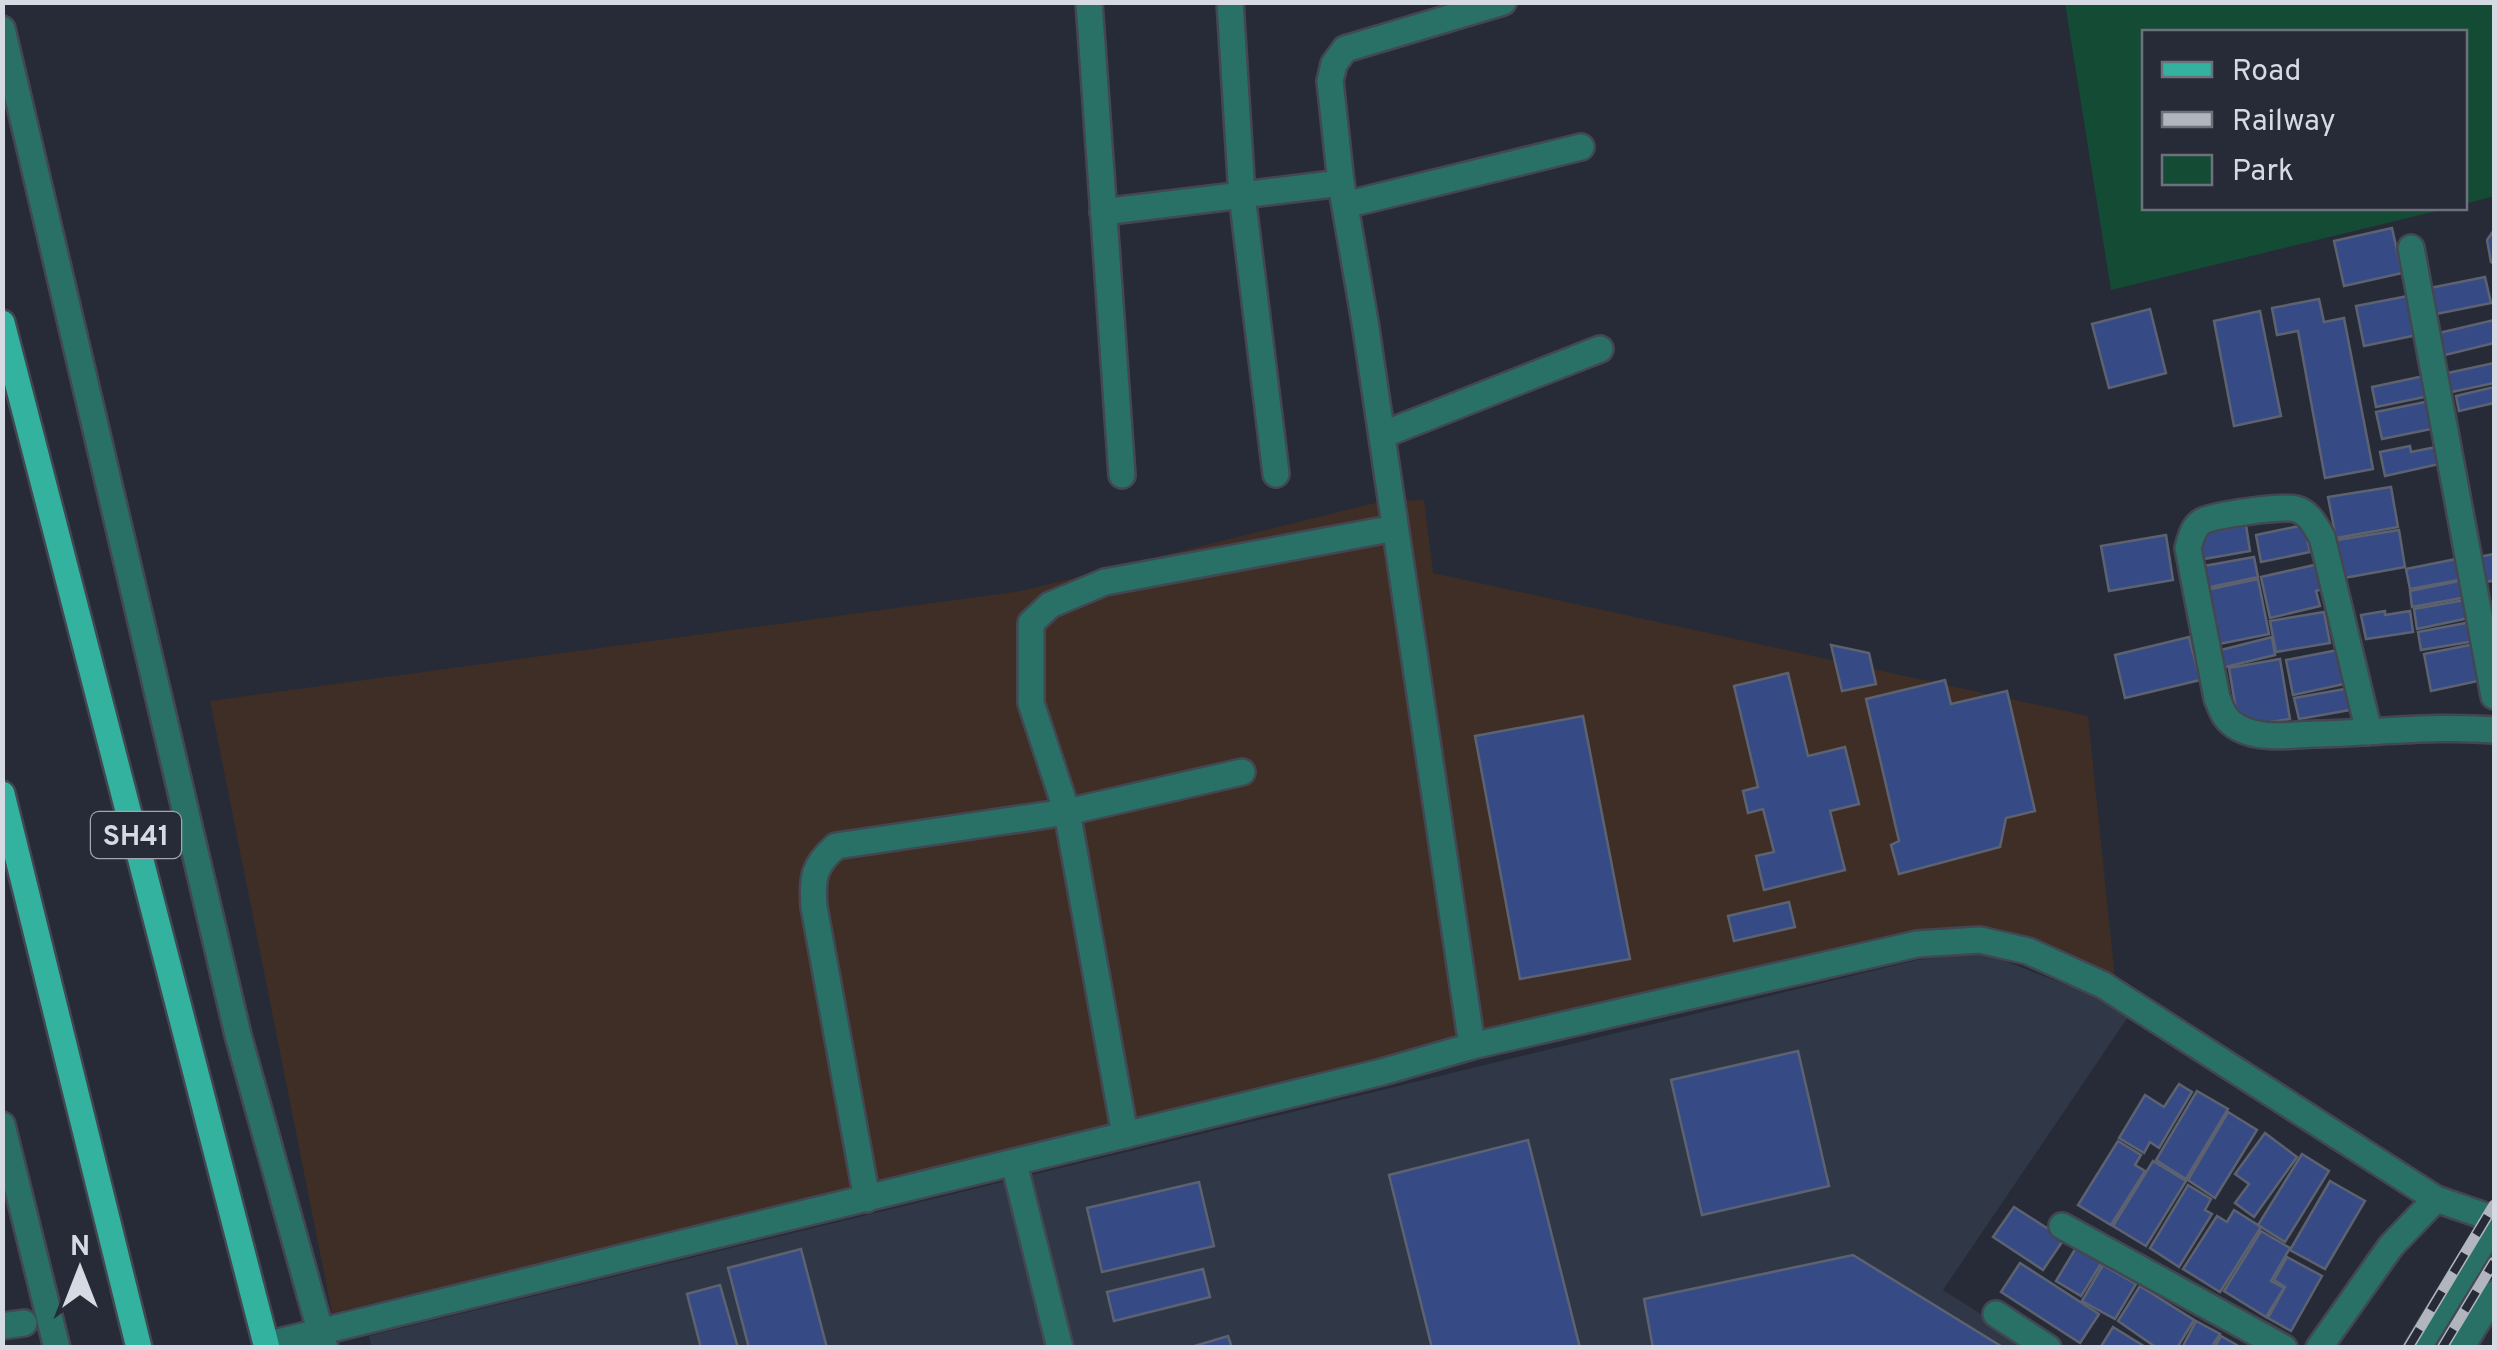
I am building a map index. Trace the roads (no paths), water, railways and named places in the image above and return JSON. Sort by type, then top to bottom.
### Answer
[{"type":"main road","name":"SH41","points":[[2,323],[267,1346]]},
{"type":"main road","points":[[2,794],[139,1348]]},
{"type":"street","points":[[1089,2],[1122,474]]},
{"type":"street","points":[[1230,2],[1242,196],[1276,474]]},
{"type":"street","points":[[1472,1046],[1343,194],[1330,81],[1334,64],[1345,49],[1503,2]]},
{"type":"street","points":[[2,28],[238,1034],[323,1340]]},
{"type":"street","points":[[1103,212],[1242,196],[1343,194],[1581,147]]},
{"type":"street","points":[[2411,248],[2494,696]]},
{"type":"street","points":[[1382,435],[1600,350]]},
{"type":"street","points":[[2369,732],[2322,538],[2308,515],[2294,508],[2277,507],[2202,521],[2193,531],[2188,548],[2217,698],[2226,720],[2242,730],[2265,736],[2494,730]]},
{"type":"street","points":[[1124,1135],[1067,812],[1032,703],[1032,624],[1050,605],[1105,582],[1395,528]]},
{"type":"street","points":[[867,1199],[814,907],[812,881],[821,859],[836,846],[1067,812],[1242,772]]},
{"type":"street","points":[[267,1346],[323,1340],[1472,1046],[1917,944],[1980,940],[2028,950],[2103,985],[2436,1199],[2494,1221],[2418,1348]]},
{"type":"street","points":[[2,1124],[58,1348]]},
{"type":"street","points":[[1014,1163],[1060,1348]]},
{"type":"street","points":[[2319,1348],[2391,1246],[2436,1199]]},
{"type":"street","points":[[2062,1226],[2284,1348]]},
{"type":"street","points":[[2461,1348],[2494,1294]]},
{"type":"street","points":[[1996,1314],[2048,1348]]},
{"type":"railway","points":[[2408,1348],[2494,1205]]},
{"type":"railway","points":[[2442,1348],[2494,1262]]}]
